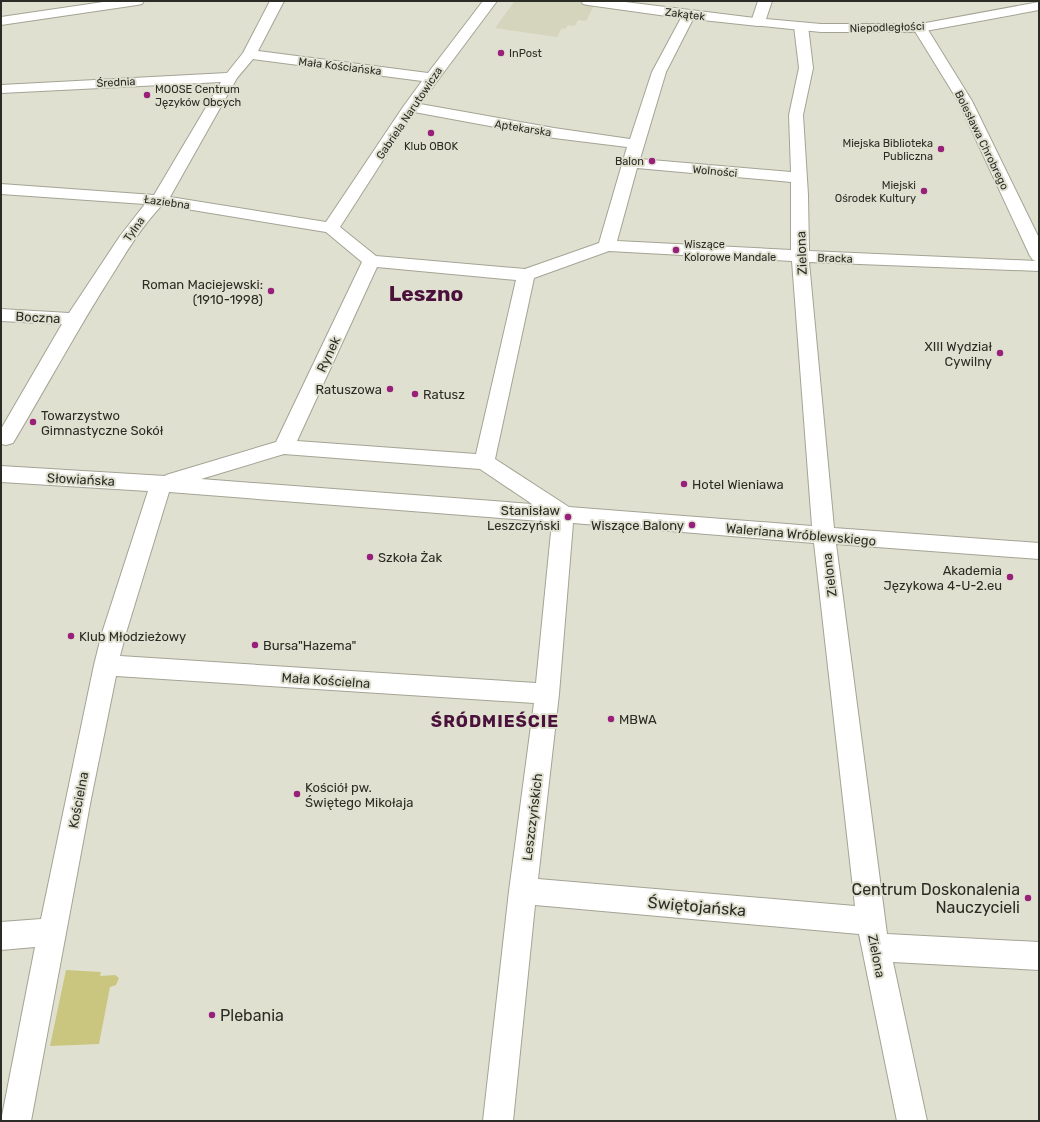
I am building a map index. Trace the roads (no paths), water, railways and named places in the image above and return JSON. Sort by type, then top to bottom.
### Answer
[{"type":"street","points":[[1,21],[137,1]]},
{"type":"street","name":"Tylna","points":[[6,438],[74,319],[126,240],[148,210],[164,194],[231,77],[249,54],[277,1]]},
{"type":"street","name":"Gabriela Narutowicza","points":[[331,228],[410,107],[490,1]]},
{"type":"street","name":"Zakątek","points":[[588,1],[690,15],[758,22]]},
{"type":"street","points":[[758,22],[765,1]]},
{"type":"street","name":"Niepodległości","points":[[758,22],[848,28],[920,28],[1039,6]]},
{"type":"street","points":[[331,228],[371,261],[526,275],[607,246],[636,144],[660,72],[690,15]]},
{"type":"street","name":"Zielona","points":[[801,26],[806,68],[796,115],[799,178],[800,256],[810,387],[824,536],[873,934],[912,1121]]},
{"type":"street","name":"Bolesława Chrobrego","points":[[920,28],[965,101],[1039,256]]},
{"type":"street","name":"Mała Kościańska","points":[[249,54],[432,78]]},
{"type":"street","name":"Średnia","points":[[1,89],[231,77]]},
{"type":"street","name":"Aptekarska","points":[[410,107],[531,129],[636,144]]},
{"type":"street","name":"Wolności","points":[[631,163],[799,178]]},
{"type":"street","name":"Łaziebna","points":[[1,188],[159,200],[331,228]]},
{"type":"street","name":"Bracka","points":[[607,246],[1039,266]]},
{"type":"street","name":"Rynek","points":[[284,446],[371,261]]},
{"type":"street","points":[[484,462],[526,275]]},
{"type":"street","name":"Boczna","points":[[1,315],[74,319]]},
{"type":"street","points":[[160,483],[284,446],[484,462],[563,514]]},
{"type":"street","name":"Słowiańska","points":[[1,474],[160,483],[563,514]]},
{"type":"street","name":"Kościelna","points":[[16,1121],[106,665],[114,633],[160,483]]},
{"type":"street","name":"Waleriana Wróblewskiego","points":[[563,514],[824,536],[1039,551]]},
{"type":"street","name":"Leszczyńskich","points":[[498,1121],[523,891],[547,694],[563,514]]},
{"type":"street","name":"Mała Kościelna","points":[[106,665],[547,694]]},
{"type":"street","name":"Świętojańska","points":[[523,891],[873,934],[942,952],[1039,956]]},
{"type":"street","points":[[1,936],[53,932]]},
{"type":"place","name":"InPost","points":[[501,53]]},
{"type":"place","name":"MOOSE Centrum Języków Obcych","points":[[147,95]]},
{"type":"place","name":"Klub OBOK","points":[[431,133]]},
{"type":"place","name":"Miejska Biblioteka Publiczna","points":[[941,149]]},
{"type":"place","name":"Balon","points":[[652,161]]},
{"type":"place","name":"Miejski Ośrodek Kultury","points":[[924,191]]},
{"type":"place","name":"Wiszące Kolorowe Mandale","points":[[676,250]]},
{"type":"place","name":"Roman Maciejewski: (1910-1998)","points":[[271,291]]},
{"type":"place","name":"XIII Wydział Cywilny","points":[[1000,353]]},
{"type":"place","name":"Ratuszowa","points":[[390,389]]},
{"type":"place","name":"Ratusz","points":[[415,394]]},
{"type":"place","name":"Towarzystwo Gimnastyczne Sokół","points":[[33,422]]},
{"type":"place","name":"Hotel Wieniawa","points":[[684,484]]},
{"type":"place","name":"Stanisław Leszczyński","points":[[568,517]]},
{"type":"place","name":"Wiszące Balony","points":[[692,525]]},
{"type":"place","name":"Szkoła Żak","points":[[370,557]]},
{"type":"place","name":"Akademia Językowa 4-U-2.eu","points":[[1010,577]]},
{"type":"place","name":"Klub Młodzieżowy","points":[[71,636]]},
{"type":"place","name":"Bursa\"Hazema\"","points":[[255,645]]},
{"type":"place","name":"MBWA","points":[[611,719]]},
{"type":"place","name":"Kościół pw. Świętego Mikołaja","points":[[297,794]]},
{"type":"place","name":"Centrum Doskonalenia Nauczycieli","points":[[1028,898]]},
{"type":"place","name":"Plebania","points":[[212,1015]]},
{"type":"district","name":"Leszno","points":[[426,294]]},
{"type":"district","name":"ŚRÓDMIEŚCIE","points":[[495,721]]}]
